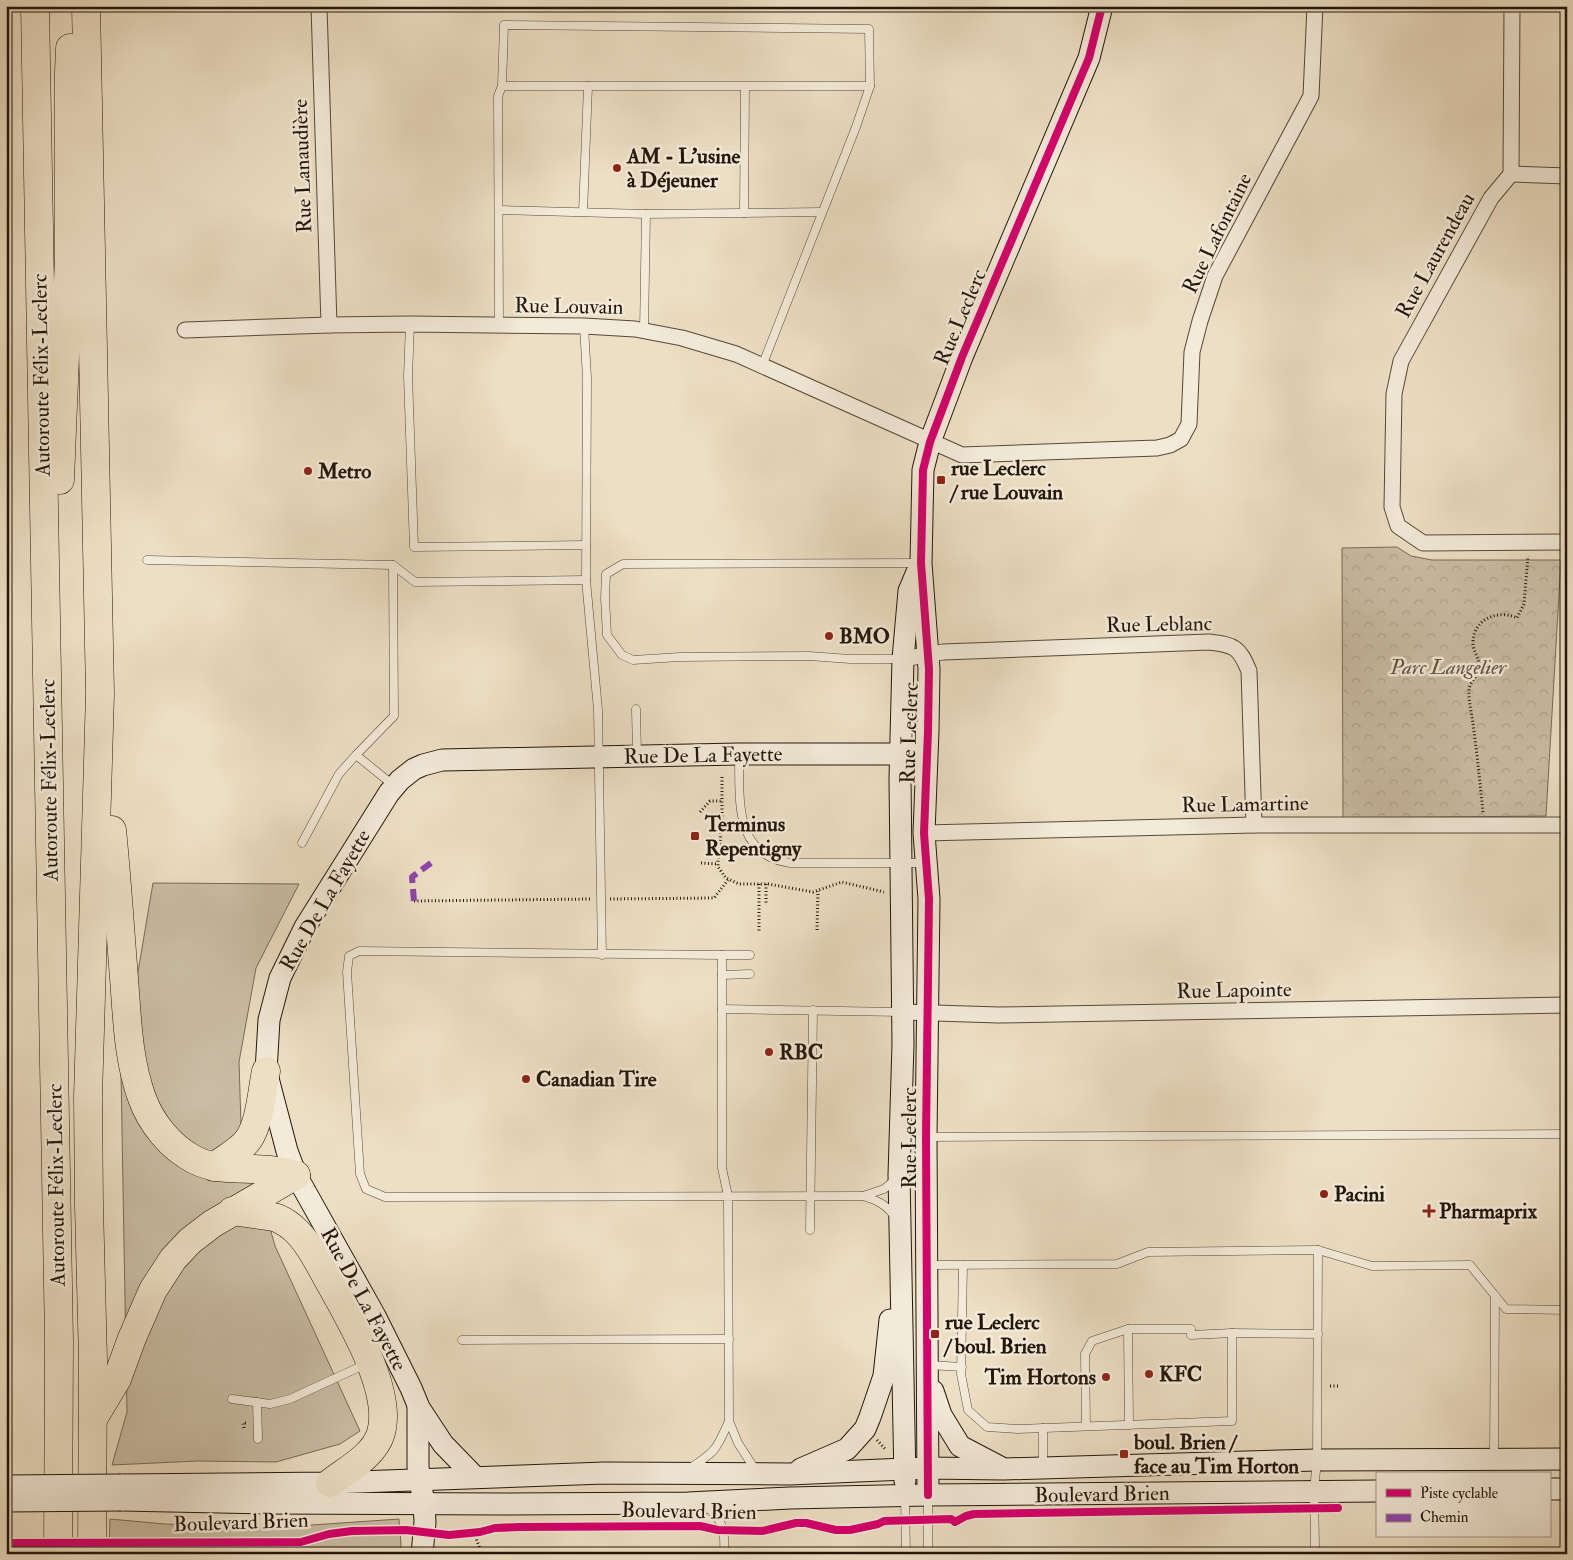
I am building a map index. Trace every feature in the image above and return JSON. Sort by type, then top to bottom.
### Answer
[{"type":"highway","name":"Autoroute Félix-Leclerc","points":[[35,6],[59,1341],[58,1554]]},
{"type":"highway","points":[[49,793],[69,256],[68,72],[73,6]]},
{"type":"highway","points":[[86,6],[100,694],[88,1097],[88,1206],[93,1419],[92,1554]]},
{"type":"highway","points":[[100,694],[128,1026],[137,1082],[145,1104],[154,1122],[166,1138],[187,1155],[214,1167],[269,1170],[296,1175]]},
{"type":"highway","points":[[214,1167],[242,1146],[252,1134],[258,1116],[266,1071]]},
{"type":"highway","points":[[93,1419],[117,1379],[153,1290],[165,1270],[190,1241],[203,1230],[232,1211],[296,1175]]},
{"type":"highway","points":[[232,1211],[274,1217],[294,1229],[313,1254],[345,1310],[370,1363],[382,1409],[381,1433],[369,1453],[330,1483]]},
{"type":"street","name":"Rue Lanaudière","points":[[319,6],[329,325]]},
{"type":"street","name":"Rue Leclerc","points":[[928,1495],[926,1138],[929,900],[924,833],[928,731],[928,654],[921,563],[922,484],[930,442],[962,357],[1089,58],[1102,6]]},
{"type":"street","name":"Rue Lafontaine","points":[[930,442],[954,453],[971,455],[1157,448],[1170,445],[1181,439],[1189,424],[1192,352],[1200,320],[1215,276],[1311,96],[1315,6]]},
{"type":"street","points":[[1512,6],[1511,174],[1567,176]]},
{"type":"street","name":"Rue Laurendeau","points":[[1511,174],[1491,198],[1401,361],[1394,394],[1392,507],[1398,526],[1423,542],[1529,542]]},
{"type":"street","name":"Rue Louvain","points":[[185,330],[410,324],[584,326],[644,330],[682,338],[736,354],[930,442]]},
{"type":"street","points":[[1529,542],[1567,542]]},
{"type":"street","name":"Rue Leclerc","points":[[905,1496],[899,1176],[903,1044],[900,754],[903,659],[909,591],[921,563]]},
{"type":"street","name":"Rue Leblanc","points":[[903,659],[943,652],[1209,642],[1228,644],[1242,654],[1249,672],[1254,825]]},
{"type":"street","name":"Rue De La Fayette","points":[[422,1554],[424,1504],[420,1480],[418,1406],[375,1316],[296,1175],[287,1151],[266,1071],[269,1020],[276,991],[287,962],[305,927],[356,844],[394,786],[414,769],[442,760],[731,754],[926,754]]},
{"type":"street","name":"Rue Lamartine","points":[[924,833],[1254,825],[1567,825]]},
{"type":"street","name":"Rue Lapointe","points":[[902,1012],[999,1015],[1567,1005]]},
{"type":"street","points":[[789,1474],[847,1449],[865,1429],[884,1376],[892,1302],[900,1268]]},
{"type":"street","points":[[927,1364],[932,1389],[941,1415],[960,1446],[1004,1469]]},
{"type":"street","points":[[418,1406],[443,1444],[475,1477]]},
{"type":"street","name":"Boulevard Brien","points":[[6,1501],[121,1493],[475,1477],[684,1473],[789,1474],[928,1468],[1004,1469],[1317,1460],[1567,1459]]},
{"type":"street","name":"Boulevard Brien","points":[[6,1486],[270,1503],[424,1504],[688,1503],[790,1498],[928,1495],[1376,1491]]},
{"type":"street","points":[[1550,1489],[1567,1489]]},
{"type":"lane","points":[[499,326],[498,96],[502,86],[504,25],[869,29],[870,86],[856,127],[762,366]]},
{"type":"lane","points":[[502,86],[870,86]]},
{"type":"lane","points":[[584,212],[588,86]]},
{"type":"lane","points":[[744,213],[745,87]]},
{"type":"lane","points":[[499,210],[646,214],[822,212]]},
{"type":"lane","points":[[644,330],[646,214]]},
{"type":"lane","points":[[410,324],[408,376],[414,547],[586,545]]},
{"type":"lane","points":[[584,326],[587,378],[586,580],[598,710],[600,756],[602,955]]},
{"type":"lane","points":[[147,560],[393,565],[415,582],[586,580]]},
{"type":"lane","points":[[903,659],[850,659],[801,656],[680,657],[633,660],[622,655],[607,635],[606,574],[623,564],[921,563]]},
{"type":"lane","points":[[302,843],[339,774],[394,716],[393,565]]},
{"type":"lane","points":[[636,709],[637,756]]},
{"type":"lane","points":[[731,754],[744,828],[757,849],[768,856],[778,861],[790,863],[926,863]]},
{"type":"lane","points":[[356,755],[394,786]]},
{"type":"lane","points":[[750,955],[602,955],[359,951],[349,956],[347,972],[360,1174],[366,1189],[385,1197],[863,1196],[877,1200],[890,1209],[900,1223]]},
{"type":"lane","points":[[722,955],[722,1168],[728,1196],[729,1421],[738,1443],[758,1473]]},
{"type":"lane","points":[[722,974],[750,974]]},
{"type":"lane","points":[[722,1009],[902,1012]]},
{"type":"lane","points":[[810,1230],[813,1010]]},
{"type":"lane","points":[[926,1138],[1567,1134]]},
{"type":"lane","points":[[863,1196],[884,1189],[899,1176]]},
{"type":"lane","points":[[926,1265],[1117,1264],[1148,1252],[1318,1250],[1372,1266],[1470,1265],[1506,1309],[1567,1310]]},
{"type":"lane","points":[[1313,1554],[1315,1547],[1314,1491],[1317,1460],[1318,1250]]},
{"type":"lane","points":[[963,1265],[962,1367],[968,1410],[986,1427],[1018,1429],[1232,1420],[1232,1333]]},
{"type":"lane","points":[[1494,1460],[1495,1296]]},
{"type":"lane","points":[[1086,1426],[1085,1354],[1092,1342],[1128,1330],[1318,1334]]},
{"type":"lane","points":[[1128,1330],[1129,1425]]},
{"type":"lane","points":[[462,1340],[729,1339]]},
{"type":"lane","points":[[232,1399],[270,1404],[290,1400],[370,1363]]},
{"type":"lane","points":[[927,1364],[962,1367]]},
{"type":"lane","points":[[257,1402],[258,1439]]},
{"type":"lane","points":[[684,1473],[709,1456],[718,1446],[729,1421]]},
{"type":"lane","points":[[1043,1428],[1043,1468]]},
{"type":"lane","points":[[928,1495],[928,1554]]},
{"type":"lane","points":[[905,1496],[906,1554]]},
{"type":"lane","points":[[688,1503],[706,1506],[718,1516],[725,1530],[724,1554]]},
{"type":"path","points":[[1485,825],[1469,689],[1479,669],[1479,661],[1474,653],[1474,634],[1477,627],[1492,615],[1502,614],[1517,618],[1524,604],[1529,542]]},
{"type":"path","points":[[722,777],[731,754]]},
{"type":"path","points":[[700,812],[710,801],[722,801]]},
{"type":"path","points":[[700,863],[718,864]]},
{"type":"path","points":[[610,899],[714,898],[728,880]]},
{"type":"path","points":[[759,884],[759,932]]},
{"type":"path","points":[[766,884],[766,905]]},
{"type":"path","points":[[817,930],[818,890]]},
{"type":"path","points":[[414,900],[592,899]]},
{"type":"path","points":[[1330,1386],[1340,1386]]},
{"type":"path","points":[[876,1439],[889,1453]]},
{"type":"path","points":[[465,1534],[477,1532],[482,1554]]},
{"type":"green space","name":"Parc Langelier","points":[[1397,547],[1411,556],[1432,560],[1561,560],[1546,816],[1343,818],[1342,548]]},
{"type":"green space","points":[[153,883],[299,884],[256,968],[239,1062],[241,1125],[275,1246],[360,1431],[340,1444],[276,1462],[198,1461],[112,1465],[127,1412],[121,1073]]},
{"type":"green space","points":[[110,1519],[165,1524],[269,1528],[399,1519],[401,1545],[399,1554],[109,1554]]},
{"type":"marked path","points":[[414,901],[412,877],[431,863]]},
{"type":"cycle path","points":[[928,1495],[926,1137],[929,899],[924,833],[929,669],[921,563],[923,470],[930,442],[962,357],[1089,58],[1102,6]]},
{"type":"cycle path","points":[[6,1543],[301,1542],[329,1534],[352,1531],[406,1530],[449,1535],[480,1532],[495,1528],[519,1527],[700,1526],[718,1530],[762,1531],[796,1523],[806,1523],[836,1530],[850,1530],[884,1521],[951,1519],[955,1522],[974,1514],[1338,1508]]},
{"type":"place","name":"AM - L'usine à Déjeuner","points":[[617,168]]},
{"type":"place","name":"Metro","points":[[308,471]]},
{"type":"place","name":"rue Leclerc / rue Louvain","points":[[941,480]]},
{"type":"place","name":"BMO","points":[[829,636]]},
{"type":"place","name":"Terminus Repentigny","points":[[695,836]]},
{"type":"place","name":"RBC","points":[[769,1052]]},
{"type":"place","name":"Canadian Tire","points":[[526,1079]]},
{"type":"place","name":"Pacini","points":[[1324,1194]]},
{"type":"place","name":"Pharmaprix","points":[[1429,1211]]},
{"type":"place","name":"rue Leclerc / boul. Brien","points":[[935,1334]]},
{"type":"place","name":"KFC","points":[[1149,1374]]},
{"type":"place","name":"Tim Hortons","points":[[1106,1377]]},
{"type":"place","name":"boul. Brien / face au Tim Horton","points":[[1124,1454]]}]
